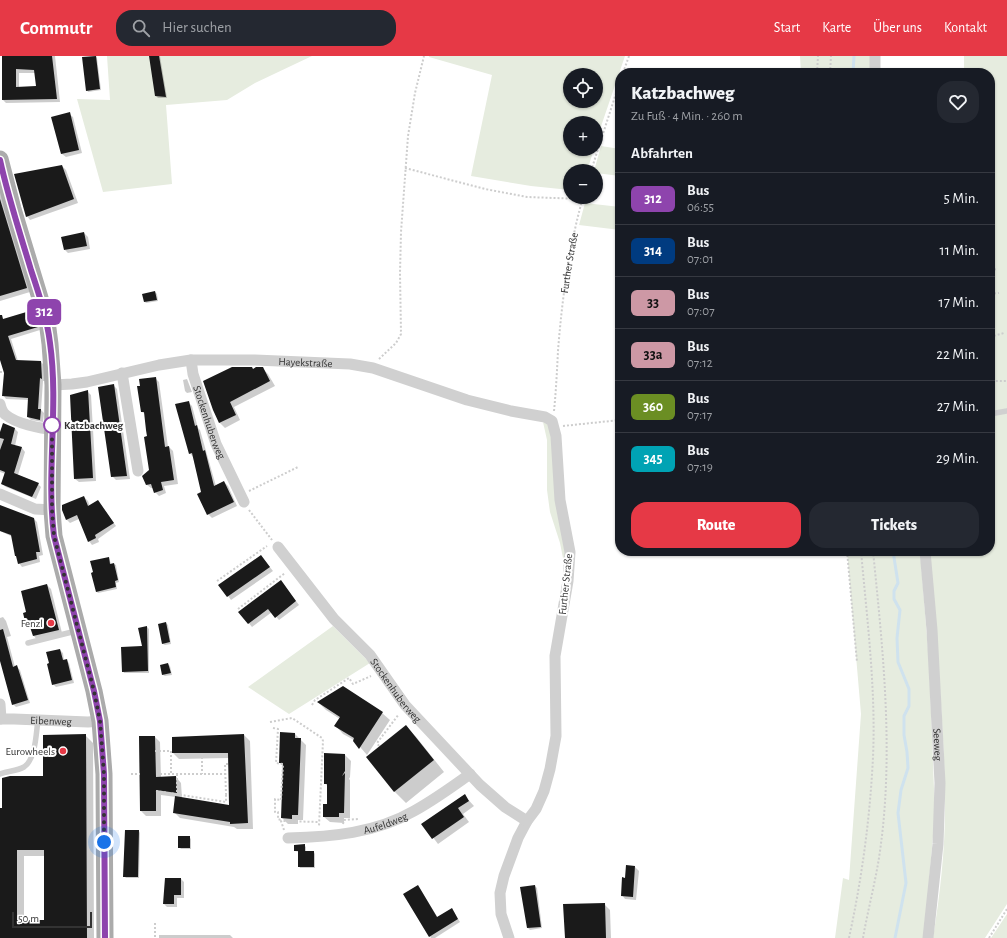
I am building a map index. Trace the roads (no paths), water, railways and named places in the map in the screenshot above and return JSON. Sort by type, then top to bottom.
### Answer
[{"type":"main road","points":[[0,160],[46,322],[50,344],[53,384],[52,510],[54,536],[94,691],[100,721],[104,774],[105,938]]},
{"type":"street","points":[[875,56],[875,68]]},
{"type":"street","name":"Hayekstraße","points":[[53,384],[72,384],[159,365],[191,360],[294,361],[350,364],[373,368],[467,400],[545,417],[553,424]]},
{"type":"street","name":"Stockenhuberweg","points":[[191,360],[193,374],[216,444],[242,499]]},
{"type":"street","points":[[122,373],[138,471]]},
{"type":"street","points":[[0,404],[6,415],[12,419],[42,428],[52,429]]},
{"type":"street","name":"Further Straße","points":[[510,938],[501,914],[500,893],[511,856],[527,821],[536,809],[544,791],[555,750],[557,719],[555,656],[570,565],[570,552],[560,500],[553,424]]},
{"type":"street","points":[[0,494],[35,509],[52,510]]},
{"type":"street","name":"Stockenhuberweg","points":[[276,545],[334,619],[370,655],[405,705],[470,774],[505,807],[527,821]]},
{"type":"street","name":"Seeweg","points":[[925,556],[932,630],[940,789],[938,844],[928,938]]},
{"type":"street","name":"Eibenweg","points":[[0,704],[1,719],[88,722],[100,721]]},
{"type":"street","name":"Aufeldweg","points":[[288,838],[321,838],[344,835],[387,823],[414,811],[470,774]]},
{"type":"lane","points":[[995,413],[1007,411]]},
{"type":"lane","points":[[28,643],[78,630]]},
{"type":"lane","points":[[0,774],[25,766],[31,758],[35,743],[38,720]]},
{"type":"waterway","points":[[853,68],[854,56]]},
{"type":"waterway","points":[[894,556],[898,583],[894,591],[894,599],[900,610],[897,638],[898,662],[909,689],[909,706],[904,716],[904,735],[908,768],[901,790],[898,813],[906,883],[895,938]]},
{"type":"place","name":"Katzbachweg","points":[[52,425]]},
{"type":"place","name":"Fenzl","points":[[51,623]]},
{"type":"place","name":"Eurowheels","points":[[63,751]]}]
